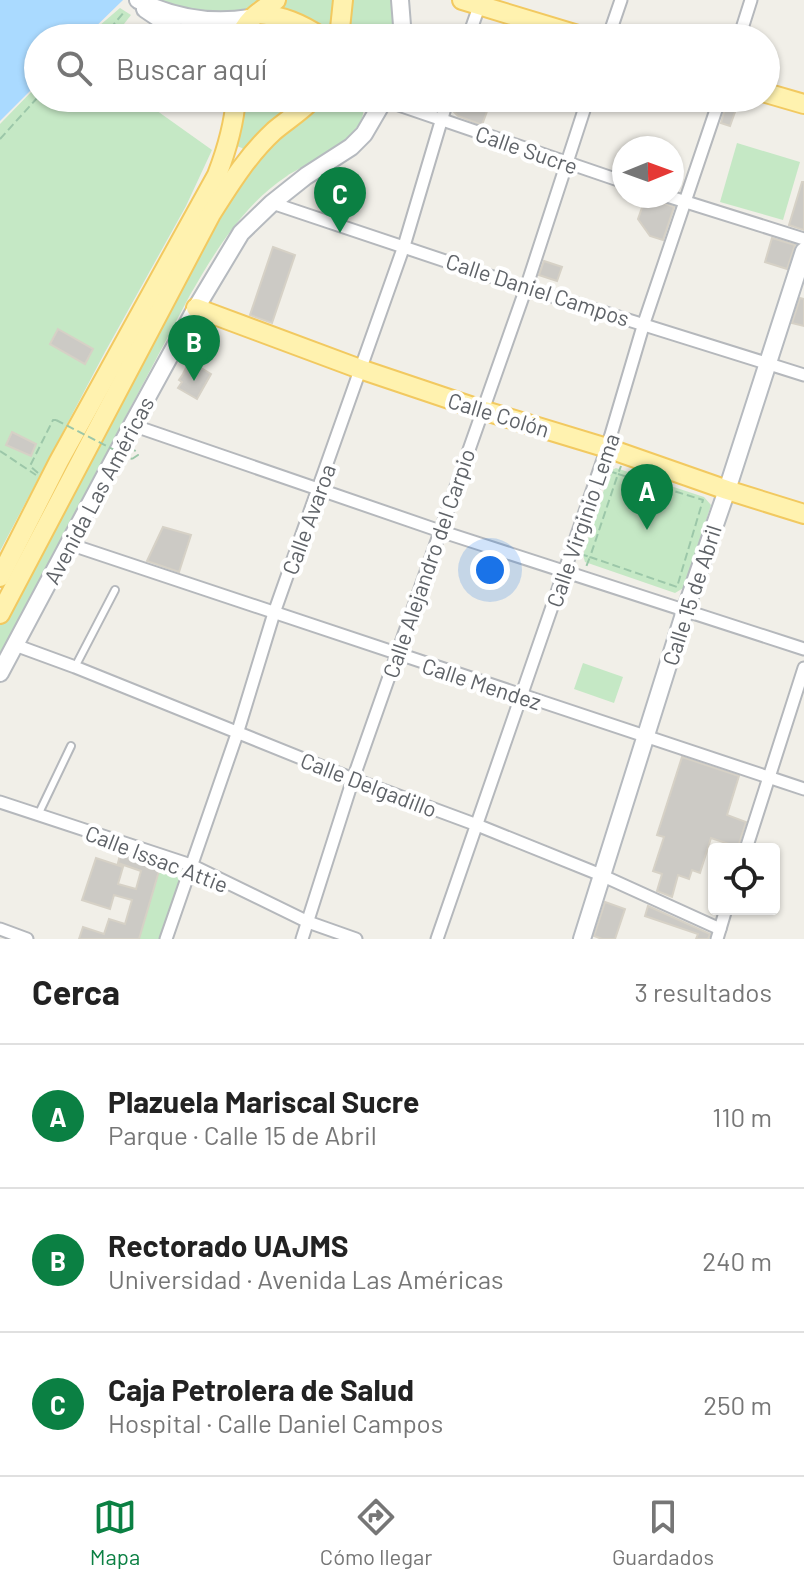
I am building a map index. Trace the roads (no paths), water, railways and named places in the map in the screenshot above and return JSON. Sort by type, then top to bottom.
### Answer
[{"type":"main road","points":[[246,24],[276,0]]},
{"type":"main road","points":[[340,24],[343,0]]},
{"type":"main road","points":[[474,2],[544,24]]},
{"type":"main road","points":[[253,16],[271,15],[301,24]]},
{"type":"main road","points":[[780,97],[804,104]]},
{"type":"main road","name":"Avenida Las Américas","points":[[0,577],[59,461],[199,211],[227,150],[235,112]]},
{"type":"main road","name":"Avenida Las Américas","points":[[0,614],[211,214],[245,162],[274,131],[298,112]]},
{"type":"main road","points":[[227,150],[239,151],[245,162]]},
{"type":"main road","name":"Calle Colón","points":[[196,308],[360,369],[804,514]]},
{"type":"street","points":[[400,0],[402,24]]},
{"type":"street","points":[[613,24],[621,0]]},
{"type":"street","points":[[743,24],[751,0]]},
{"type":"street","points":[[470,24],[474,2]]},
{"type":"street","points":[[133,4],[209,21],[253,16]]},
{"type":"street","points":[[133,4],[140,5],[168,24]]},
{"type":"street","name":"Avenida Las Américas","points":[[0,673],[196,308],[241,233],[306,176],[351,147],[364,134],[376,112]]},
{"type":"street","name":"Calle Sucre","points":[[419,112],[612,178]]},
{"type":"street","name":"Calle Avaroa","points":[[166,939],[237,734],[274,613],[404,246],[444,112]]},
{"type":"street","name":"Calle Alejandro del Carpio","points":[[302,939],[353,779],[526,288],[583,112]]},
{"type":"street","name":"Calle Virginio Lema","points":[[437,939],[600,468],[616,451],[644,323],[715,112]]},
{"type":"street","points":[[685,202],[804,239]]},
{"type":"street","name":"Calle Daniel Campos","points":[[272,203],[526,288],[804,375]]},
{"type":"street","name":"Calle 15 de Abril","points":[[582,939],[685,611],[804,251]]},
{"type":"street","points":[[132,425],[440,531],[804,649]]},
{"type":"street","name":"Calle Mendez","points":[[69,544],[804,789]]},
{"type":"street","name":"Calle Delgadillo","points":[[15,645],[601,875],[718,934]]},
{"type":"street","points":[[748,843],[804,668]]},
{"type":"street","name":"Calle Issac Attie","points":[[0,802],[191,865],[308,922],[356,939]]},
{"type":"street","points":[[0,929],[27,939]]},
{"type":"lane","points":[[75,667],[115,590]]},
{"type":"lane","points":[[38,815],[71,746]]},
{"type":"water","points":[[0,0],[123,0],[98,24],[24,24],[24,97],[0,121]]},
{"type":"place","name":"Caja Petrolera de Salud","points":[[340,233]]},
{"type":"place","name":"Rectorado UAJMS","points":[[194,381]]},
{"type":"place","name":"Plazuela Mariscal Sucre","points":[[647,530]]}]
